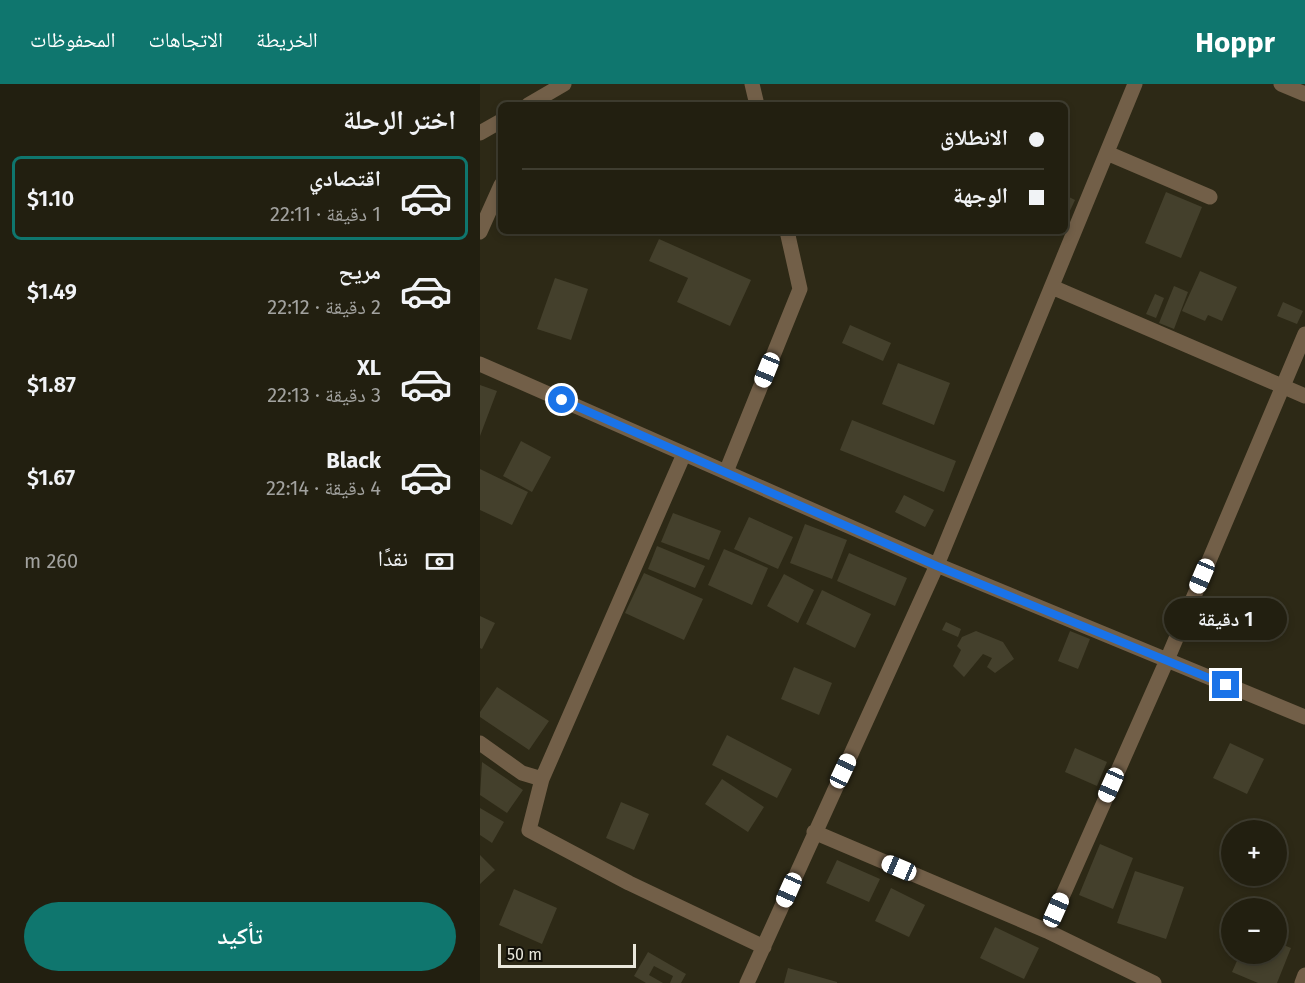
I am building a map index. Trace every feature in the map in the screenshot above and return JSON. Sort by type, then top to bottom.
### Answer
[{"type":"street","points":[[537,102],[564,84]]},
{"type":"street","points":[[752,84],[756,102]]},
{"type":"street","points":[[747,983],[937,566],[1135,84]]},
{"type":"street","points":[[1281,84],[1305,94]]},
{"type":"street","points":[[480,134],[498,123]]},
{"type":"street","points":[[1107,153],[1210,197]]},
{"type":"street","points":[[480,232],[498,192]]},
{"type":"street","points":[[726,472],[800,289],[788,234]]},
{"type":"street","points":[[1052,287],[1305,396]]},
{"type":"street","points":[[1047,931],[1167,660],[1305,334]]},
{"type":"street","points":[[480,364],[937,566],[1305,717]]},
{"type":"street","points":[[684,454],[542,779],[529,830],[629,883],[764,947]]},
{"type":"street","points":[[480,743],[522,773],[542,779]]},
{"type":"street","points":[[814,832],[1047,931],[1154,983]]},
{"type":"street","points":[[1302,983],[1305,975]]},
{"type":"building","points":[[1166,192],[1202,207],[1181,258],[1145,243]]},
{"type":"building","points":[[1068,196],[1075,200],[1068,215]]},
{"type":"building","points":[[659,239],[751,280],[730,326],[677,302],[688,278],[649,261]]},
{"type":"building","points":[[1200,271],[1237,287],[1222,321],[1208,315],[1205,321],[1182,311]]},
{"type":"building","points":[[555,278],[588,289],[571,340],[537,329]]},
{"type":"building","points":[[1174,286],[1188,292],[1174,329],[1159,323]]},
{"type":"building","points":[[1155,294],[1164,298],[1156,318],[1146,314]]},
{"type":"building","points":[[1283,302],[1303,311],[1297,324],[1277,316]]},
{"type":"building","points":[[850,325],[891,343],[883,361],[842,343]]},
{"type":"building","points":[[898,363],[950,383],[934,425],[882,404]]},
{"type":"building","points":[[480,385],[497,391],[480,436]]},
{"type":"building","points":[[852,420],[956,461],[944,492],[840,450]]},
{"type":"building","points":[[521,441],[551,457],[532,492],[503,476]]},
{"type":"building","points":[[480,469],[528,492],[512,525],[480,510]]},
{"type":"building","points":[[904,495],[934,510],[925,527],[895,512]]},
{"type":"building","points":[[673,513],[721,531],[709,560],[661,542]]},
{"type":"building","points":[[749,517],[793,537],[778,569],[734,549]]},
{"type":"building","points":[[805,524],[847,540],[832,579],[790,563]]},
{"type":"building","points":[[657,546],[705,566],[695,588],[648,569]]},
{"type":"building","points":[[724,549],[768,568],[752,605],[708,585]]},
{"type":"building","points":[[849,553],[907,578],[895,606],[837,581]]},
{"type":"building","points":[[644,573],[703,599],[684,640],[625,613]]},
{"type":"building","points":[[784,574],[814,590],[798,623],[767,606]]},
{"type":"building","points":[[822,590],[871,614],[855,648],[806,624]]},
{"type":"building","points":[[480,616],[495,623],[482,649],[480,648]]},
{"type":"building","points":[[946,622],[961,629],[958,637],[942,630]]},
{"type":"building","points":[[976,631],[1003,642],[1014,659],[995,673],[987,667],[992,658],[983,654],[964,677],[953,666],[961,650],[957,646],[962,637]]},
{"type":"building","points":[[1070,631],[1090,639],[1078,669],[1058,661]]},
{"type":"building","points":[[794,667],[832,683],[819,715],[781,699]]},
{"type":"building","points":[[497,687],[549,721],[529,750],[480,717],[480,712]]},
{"type":"building","points":[[727,735],[792,769],[777,798],[712,765]]},
{"type":"building","points":[[1230,743],[1264,759],[1247,794],[1213,778]]},
{"type":"building","points":[[1075,748],[1107,762],[1097,786],[1065,772]]},
{"type":"building","points":[[482,762],[523,790],[507,813],[480,795]]},
{"type":"building","points":[[722,779],[764,807],[748,832],[705,804]]},
{"type":"building","points":[[621,802],[649,814],[634,850],[606,838]]},
{"type":"building","points":[[480,808],[504,822],[492,843],[480,835]]},
{"type":"building","points":[[1100,844],[1133,858],[1113,909],[1079,895]]},
{"type":"building","points":[[480,855],[495,870],[480,884]]},
{"type":"building","points":[[837,860],[880,879],[869,902],[826,883]]},
{"type":"building","points":[[1135,871],[1184,887],[1166,939],[1117,923]]},
{"type":"building","points":[[891,888],[925,905],[909,937],[875,921]]},
{"type":"building","points":[[514,889],[557,908],[542,944],[499,925]]},
{"type":"building","points":[[995,927],[1039,948],[1024,979],[980,958]]},
{"type":"building","points":[[1287,946],[1291,948],[1287,958]]},
{"type":"building","points":[[648,952],[686,974],[681,983],[670,983],[673,976],[654,966],[649,975],[663,983],[646,983],[634,976]]},
{"type":"building","points":[[1236,964],[1285,964],[1277,983],[1258,983],[1232,972]]},
{"type":"building","points":[[788,968],[837,982],[837,983],[784,983]]},
{"type":"route","points":[[562,400],[937,566],[1226,685]]}]
